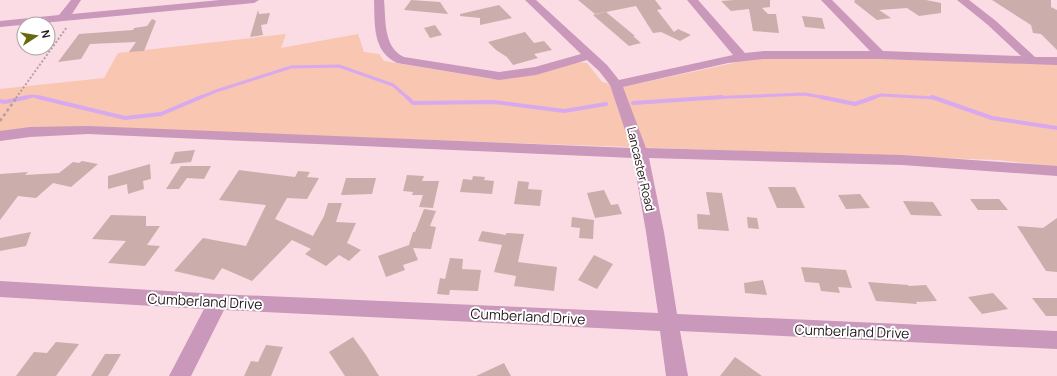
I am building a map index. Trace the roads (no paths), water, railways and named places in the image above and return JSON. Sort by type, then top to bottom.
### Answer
[{"type":"street","points":[[63,18],[76,0]]},
{"type":"street","points":[[0,24],[254,0]]},
{"type":"street","points":[[379,0],[382,39],[391,56],[401,60],[499,76],[536,71],[589,55]]},
{"type":"street","name":"Lancaster Road","points":[[530,0],[603,68],[616,85],[628,115],[640,153],[677,376]]},
{"type":"street","points":[[692,0],[742,57]]},
{"type":"street","points":[[826,0],[880,55]]},
{"type":"street","points":[[962,0],[982,15],[1032,60]]},
{"type":"street","points":[[616,85],[742,57],[789,54],[880,55],[1057,61]]},
{"type":"street","points":[[0,136],[30,132],[88,130],[640,153],[920,162],[1010,166],[1057,171]]},
{"type":"street","name":"Cumberland Drive","points":[[0,289],[218,302],[1057,340]]},
{"type":"street","points":[[180,376],[218,302]]},
{"type":"waterway","points":[[199,98],[216,91],[291,67],[339,66],[393,85],[408,98]]},
{"type":"waterway","points":[[707,98],[805,94],[824,98]]},
{"type":"waterway","points":[[875,97],[881,95],[935,98]]},
{"type":"waterway","points":[[28,97],[33,96],[42,98]]},
{"type":"waterway","points":[[0,101],[5,102],[28,97]]},
{"type":"waterway","points":[[23,98],[28,97]]},
{"type":"waterway","points":[[38,97],[125,118],[161,114],[201,97]]},
{"type":"waterway","points":[[707,98],[722,97]]},
{"type":"waterway","points":[[824,98],[855,104],[875,97]]},
{"type":"waterway","points":[[408,98],[413,103],[494,102],[564,111],[606,104]]},
{"type":"waterway","points":[[633,103],[707,98]]},
{"type":"waterway","points":[[935,98],[992,118],[1057,128]]}]
